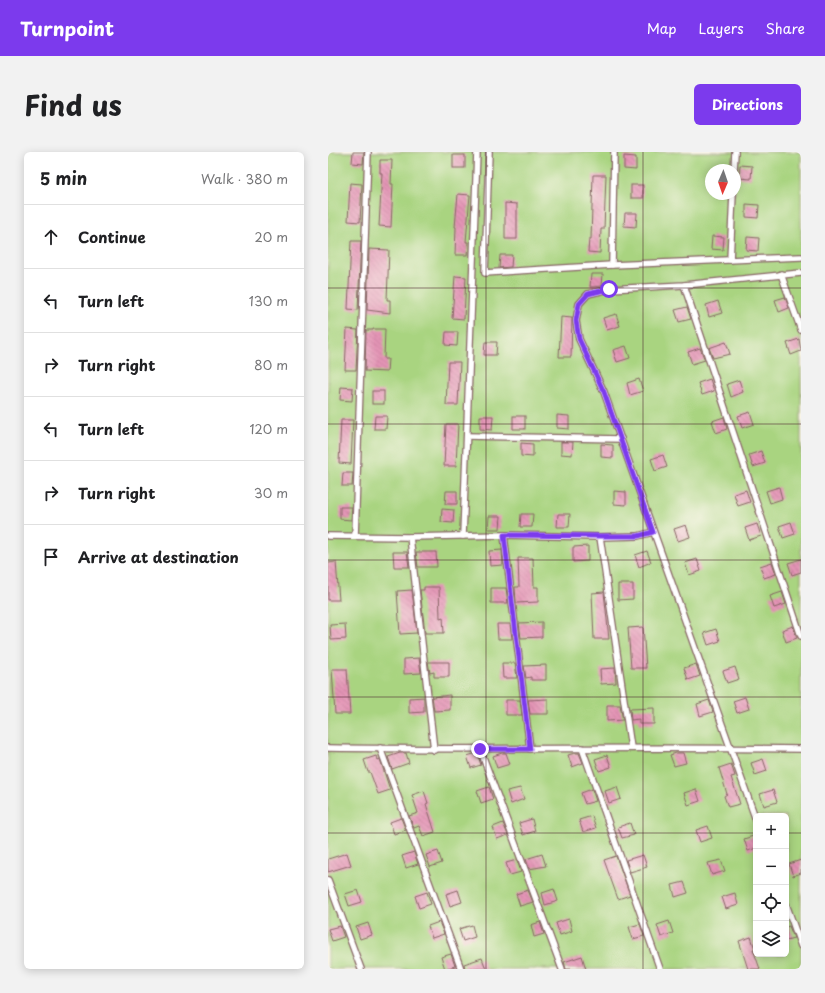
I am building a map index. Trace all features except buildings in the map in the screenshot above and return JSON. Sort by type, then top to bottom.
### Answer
[{"type":"lane","points":[[355,536],[368,152]]},
{"type":"lane","points":[[463,536],[477,152]]},
{"type":"lane","points":[[489,152],[485,273],[612,265],[801,257]]},
{"type":"lane","points":[[612,265],[614,152]]},
{"type":"lane","points":[[734,164],[735,152]]},
{"type":"lane","points":[[730,260],[733,200]]},
{"type":"lane","points":[[753,813],[604,392],[579,339],[576,321],[579,304],[588,294],[609,289],[684,285],[801,273]]},
{"type":"lane","points":[[781,274],[801,330]]},
{"type":"lane","points":[[684,285],[801,636]]},
{"type":"lane","points":[[467,436],[621,439]]},
{"type":"lane","points":[[328,536],[638,536],[653,532]]},
{"type":"lane","points":[[504,535],[530,749]]},
{"type":"lane","points":[[600,536],[631,748]]},
{"type":"lane","points":[[410,537],[434,750]]},
{"type":"lane","points":[[328,748],[434,750],[582,748],[801,749]]},
{"type":"lane","points":[[380,748],[461,969]]},
{"type":"lane","points":[[582,748],[660,969]]},
{"type":"lane","points":[[480,749],[562,969]]},
{"type":"lane","points":[[328,880],[361,969]]},
{"type":"lane","points":[[789,912],[801,946]]},
{"type":"green space","points":[[328,152],[801,152],[801,969],[328,969]]},
{"type":"route","points":[[480,749],[530,749],[504,535],[638,536],[653,532],[604,392],[579,339],[576,321],[579,304],[588,294],[609,289]]}]
